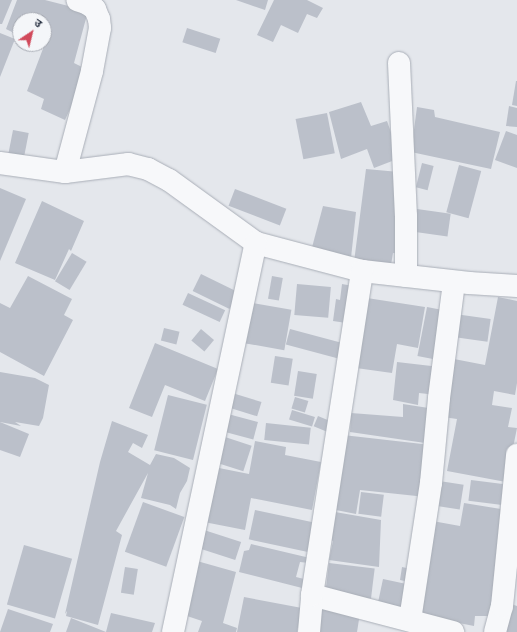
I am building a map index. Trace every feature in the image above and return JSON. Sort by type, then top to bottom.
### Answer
[{"type":"street","points":[[72,172],[100,28],[99,18],[95,9],[86,3],[76,0]]},
{"type":"street","points":[[399,63],[406,216],[406,276]]},
{"type":"street","points":[[0,163],[72,172],[128,164],[148,169],[169,180],[256,243],[362,271],[454,282],[517,286]]},
{"type":"street","points":[[174,632],[256,243]]},
{"type":"street","points":[[309,632],[312,595],[362,271]]},
{"type":"street","points":[[410,620],[431,482],[439,398],[454,282]]},
{"type":"street","points":[[495,632],[502,606],[517,456]]},
{"type":"street","points":[[312,595],[453,632]]},
{"type":"building","points":[[0,0],[12,0],[2,24],[0,24]]},
{"type":"building","points":[[17,0],[45,0],[88,11],[74,63],[88,70],[65,120],[41,109],[44,99],[27,91],[42,52],[52,52],[52,12],[12,12]]},
{"type":"building","points":[[236,0],[268,0],[265,10]]},
{"type":"building","points":[[274,0],[307,0],[323,8],[317,18],[307,14],[298,33],[281,25],[273,42],[257,35]]},
{"type":"building","points":[[12,13],[12,32],[6,29]]},
{"type":"building","points":[[187,28],[220,39],[216,53],[182,42]]},
{"type":"building","points":[[0,33],[12,38],[12,47],[0,77]]},
{"type":"building","points":[[517,81],[517,106],[512,105]]},
{"type":"building","points":[[361,102],[371,126],[387,121],[400,158],[374,168],[367,149],[341,159],[329,112]]},
{"type":"building","points":[[509,106],[517,108],[517,127],[506,126]]},
{"type":"building","points":[[417,107],[434,110],[435,117],[500,132],[491,169],[411,152]]},
{"type":"building","points":[[327,113],[335,153],[303,159],[296,119]]},
{"type":"building","points":[[13,130],[29,133],[24,160],[8,157]]},
{"type":"building","points":[[506,131],[517,135],[517,168],[495,160]]},
{"type":"building","points":[[422,163],[434,166],[428,190],[416,187]]},
{"type":"building","points":[[459,165],[481,171],[469,218],[446,212]]},
{"type":"building","points":[[366,169],[399,172],[404,254],[393,253],[391,265],[354,262]]},
{"type":"building","points":[[0,188],[26,199],[0,261]]},
{"type":"building","points":[[235,189],[286,209],[280,226],[229,206]]},
{"type":"building","points":[[42,201],[84,221],[71,251],[69,249],[55,280],[15,263]]},
{"type":"building","points":[[323,206],[356,212],[351,258],[310,255]]},
{"type":"building","points":[[417,209],[451,214],[447,237],[414,232]]},
{"type":"building","points":[[72,253],[87,262],[70,290],[55,281]]},
{"type":"building","points":[[201,274],[238,292],[230,309],[193,291]]},
{"type":"building","points":[[28,276],[72,299],[64,315],[73,320],[44,376],[0,352],[0,303],[10,308]]},
{"type":"building","points":[[272,276],[283,278],[279,301],[268,299]]},
{"type":"building","points":[[297,284],[331,287],[328,318],[294,315]]},
{"type":"building","points":[[342,284],[358,287],[353,324],[333,321],[336,299],[340,300]]},
{"type":"building","points":[[188,293],[225,310],[220,322],[183,305]]},
{"type":"building","points":[[498,297],[517,301],[517,383],[515,395],[494,391],[492,405],[512,408],[508,427],[517,428],[506,482],[447,471],[457,419],[443,417],[454,359],[485,365]]},
{"type":"building","points":[[367,298],[425,307],[418,348],[397,344],[392,373],[356,368]]},
{"type":"building","points":[[253,303],[291,310],[284,350],[246,343]]},
{"type":"building","points":[[427,307],[448,311],[438,360],[417,356]]},
{"type":"building","points":[[455,314],[491,319],[487,342],[452,337]]},
{"type":"building","points":[[164,328],[180,332],[176,344],[161,341]]},
{"type":"building","points":[[201,329],[214,340],[204,351],[191,340]]},
{"type":"building","points":[[290,329],[347,344],[343,360],[286,344]]},
{"type":"building","points":[[155,343],[218,369],[205,401],[165,385],[152,417],[129,408]]},
{"type":"building","points":[[275,356],[293,359],[289,385],[271,383]]},
{"type":"building","points":[[397,362],[440,367],[437,395],[419,393],[418,405],[393,400]]},
{"type":"building","points":[[298,371],[317,374],[313,399],[294,396]]},
{"type":"building","points":[[0,372],[35,378],[49,385],[43,418],[39,426],[15,422],[21,426],[0,422]]},
{"type":"building","points":[[229,392],[262,402],[257,416],[225,406]]},
{"type":"building","points":[[168,395],[207,405],[193,460],[154,450]]},
{"type":"building","points":[[295,397],[308,401],[305,413],[291,408]]},
{"type":"building","points":[[403,404],[435,409],[432,444],[350,432],[351,413],[403,417]]},
{"type":"building","points":[[292,410],[315,417],[312,427],[289,420]]},
{"type":"building","points":[[228,414],[258,422],[253,439],[223,431]]},
{"type":"building","points":[[318,416],[332,422],[328,432],[314,426]]},
{"type":"building","points":[[112,421],[148,435],[142,448],[133,443],[128,452],[150,465],[156,454],[174,458],[190,468],[187,481],[180,493],[176,509],[170,505],[141,498],[148,473],[116,531],[122,535],[98,625],[66,616],[67,611],[65,614],[100,462]]},
{"type":"building","points":[[0,422],[29,434],[20,457],[0,450]]},
{"type":"building","points":[[266,423],[311,428],[309,445],[264,440]]},
{"type":"building","points":[[343,435],[431,445],[426,497],[360,490],[356,514],[336,510]]},
{"type":"building","points":[[225,437],[252,446],[243,471],[217,463]]},
{"type":"building","points":[[255,441],[286,447],[285,455],[321,462],[312,510],[251,498],[245,530],[204,522],[214,467],[249,474]]},
{"type":"building","points":[[433,480],[464,485],[460,510],[429,505]]},
{"type":"building","points":[[471,480],[505,484],[502,505],[468,501]]},
{"type":"building","points":[[361,492],[384,495],[381,517],[358,514]]},
{"type":"building","points":[[143,502],[184,517],[166,567],[125,552]]},
{"type":"building","points":[[464,503],[507,510],[496,616],[475,616],[474,626],[444,620],[413,618],[427,520],[460,526]]},
{"type":"building","points":[[255,510],[318,523],[311,553],[249,539]]},
{"type":"building","points":[[335,512],[381,520],[379,567],[329,560],[333,541],[331,540]]},
{"type":"building","points":[[204,530],[241,542],[235,560],[198,548]]},
{"type":"building","points":[[251,544],[310,558],[309,563],[300,562],[296,577],[308,580],[306,589],[239,572],[244,551],[249,550]]},
{"type":"building","points":[[24,545],[72,559],[55,618],[7,605]]},
{"type":"building","points":[[197,561],[236,572],[223,623],[237,628],[236,632],[198,632],[202,621],[181,614]]},
{"type":"building","points":[[329,563],[375,569],[371,598],[325,593]]},
{"type":"building","points":[[125,567],[138,569],[134,595],[121,593]]},
{"type":"building","points":[[402,567],[415,570],[414,583],[400,580]]},
{"type":"building","points":[[383,579],[412,585],[407,613],[377,606]]},
{"type":"building","points":[[244,597],[302,608],[297,632],[237,632]]},
{"type":"building","points":[[320,602],[360,613],[357,632],[315,632]]},
{"type":"building","points":[[508,603],[517,606],[517,632],[497,632]]},
{"type":"building","points":[[8,609],[53,624],[50,632],[0,632]]},
{"type":"building","points":[[111,613],[155,623],[152,632],[106,632]]},
{"type":"building","points":[[71,618],[106,632],[66,632]]}]
